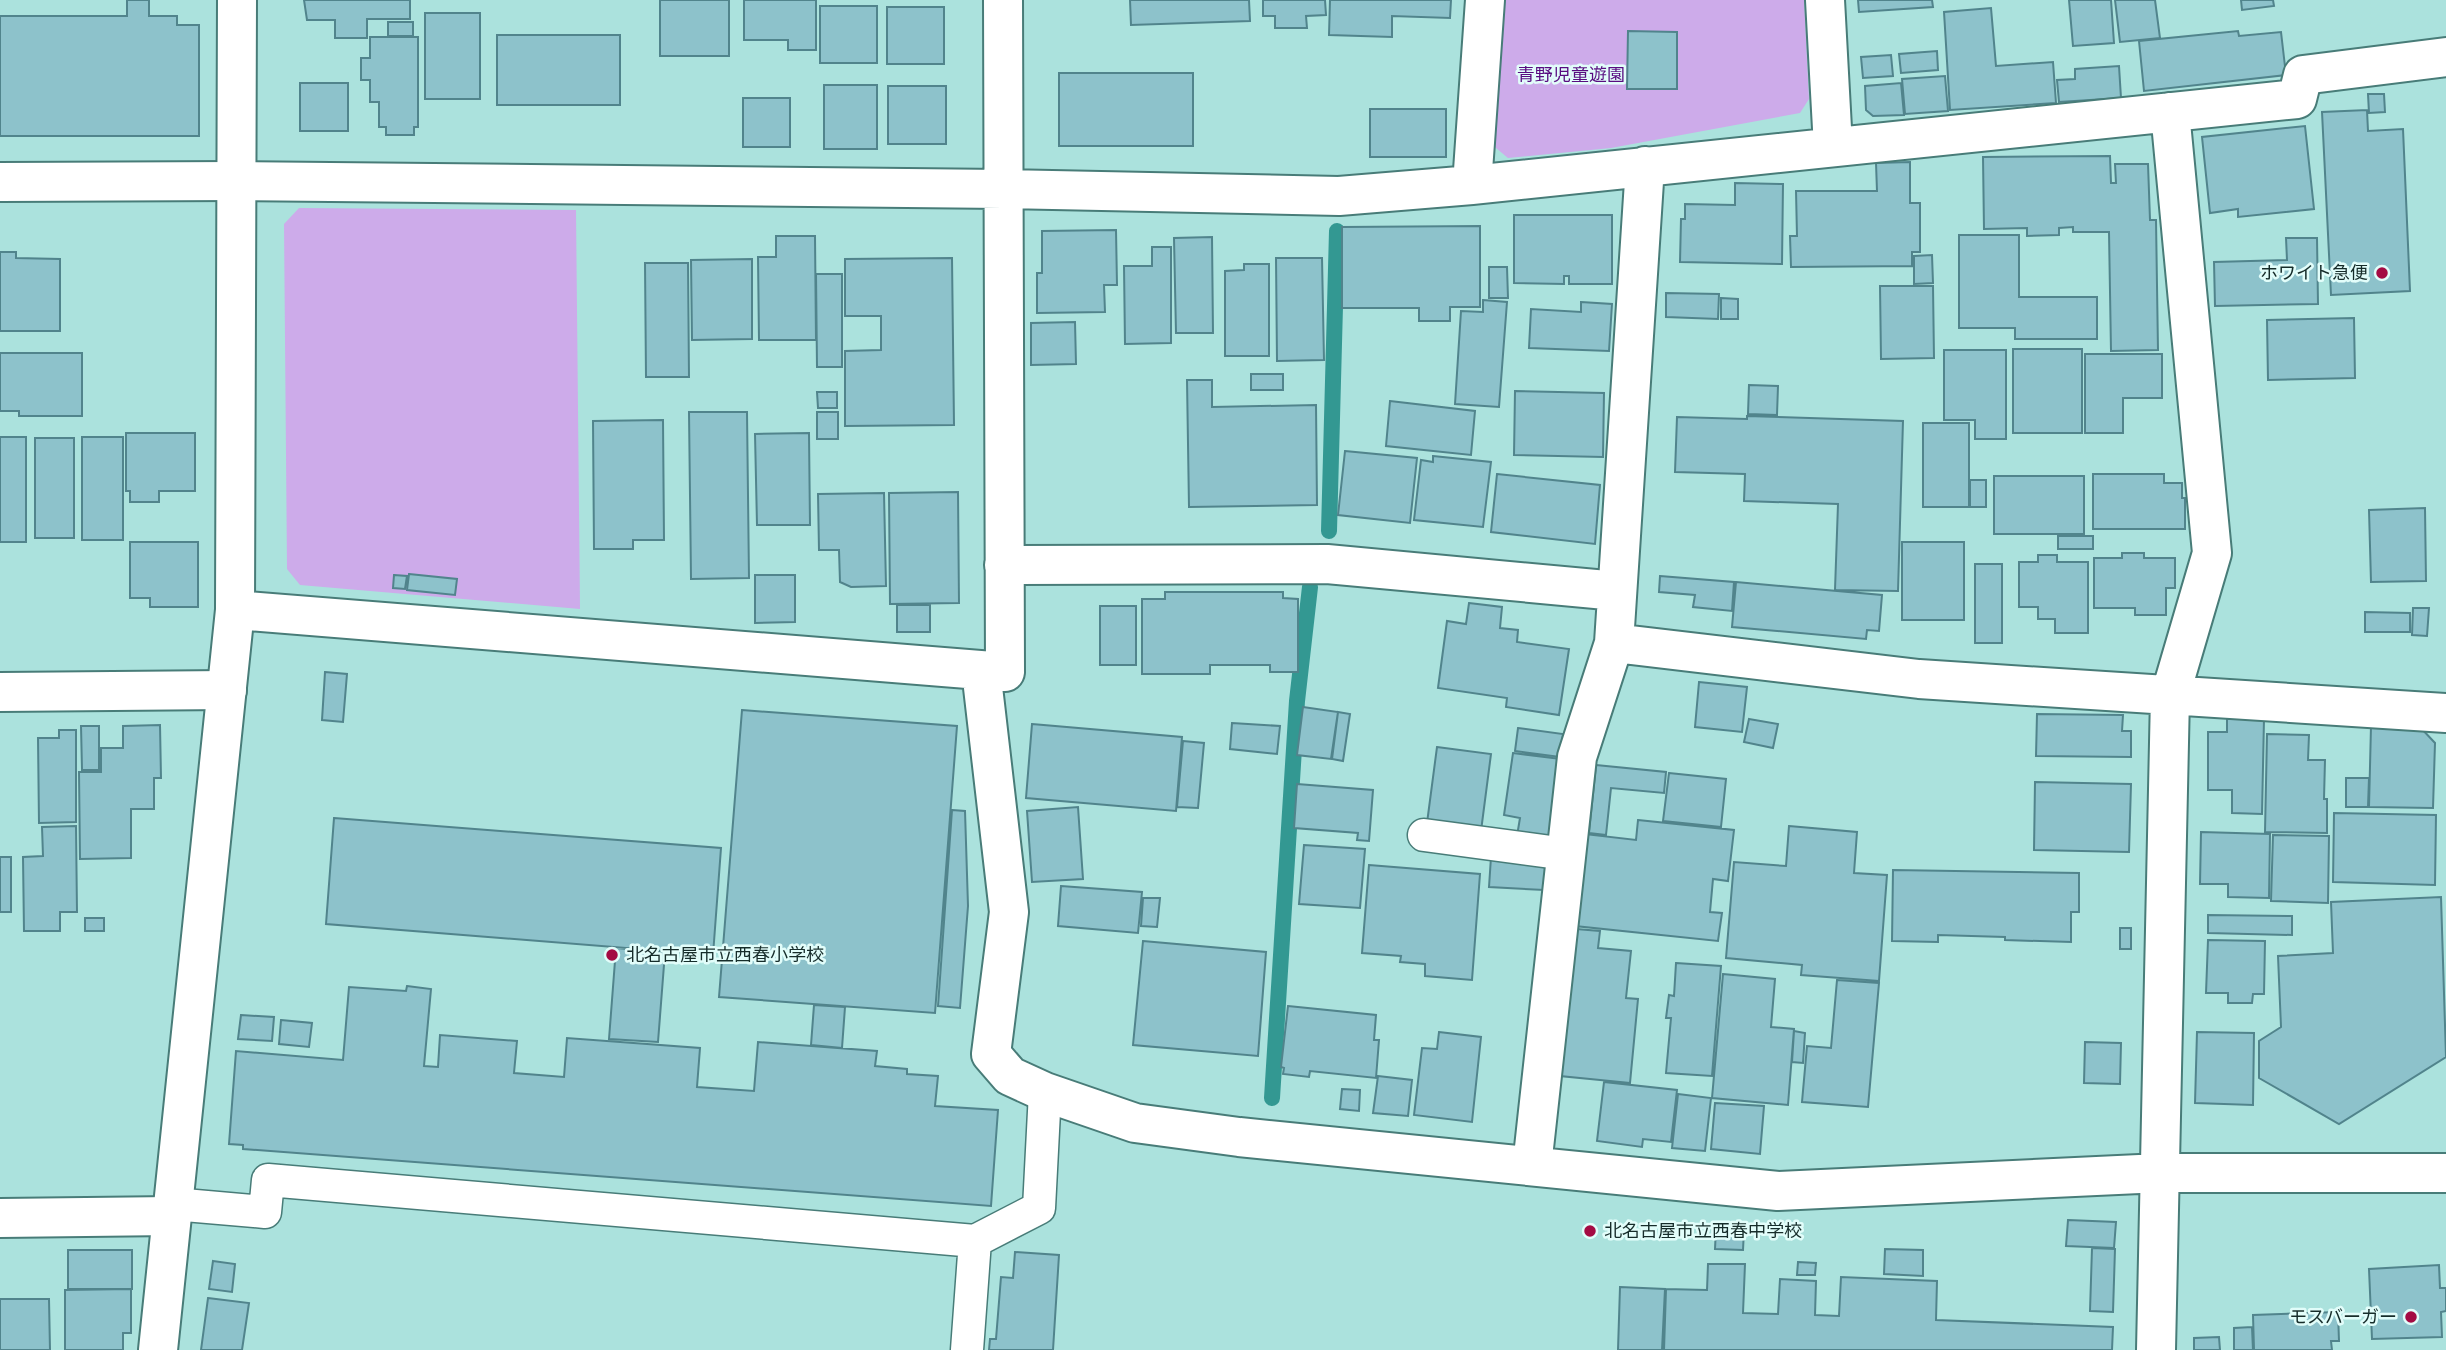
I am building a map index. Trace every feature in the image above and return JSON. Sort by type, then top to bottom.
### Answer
[{"type":"street","points":[[158,1350],[235,610],[237,0]]},
{"type":"street","points":[[235,610],[1005,672],[1003,0]]},
{"type":"street","points":[[1472,185],[1485,0]]},
{"type":"street","points":[[1825,0],[1833,147]]},
{"type":"street","points":[[0,182],[237,181],[1003,189],[1339,196],[1472,185],[2297,99],[2303,75],[2446,57]]},
{"type":"street","points":[[2156,1350],[2170,696],[2212,553],[2170,112]]},
{"type":"street","points":[[1532,1166],[1577,757],[1614,643],[1645,166]]},
{"type":"street","points":[[1004,565],[1327,564],[1617,591]]},
{"type":"street","points":[[1614,643],[1919,679],[2446,713]]},
{"type":"street","points":[[981,670],[1009,912],[991,1054],[1010,1076],[1045,1092],[1135,1122],[1239,1137],[1778,1191],[2161,1172],[2446,1172]]},
{"type":"street","points":[[0,692],[227,691]]},
{"type":"street","points":[[0,1217],[172,1210]]},
{"type":"lane","points":[[1424,835],[1566,854]]},
{"type":"lane","points":[[172,1210],[265,1212],[268,1180],[975,1241],[1039,1208],[1045,1092]]},
{"type":"lane","points":[[967,1350],[975,1241]]},
{"type":"green space","name":"青野児童遊園","points":[[1500,0],[1804,0],[1809,99],[1800,113],[1611,148],[1508,158],[1490,143]]},
{"type":"green space","points":[[299,208],[576,210],[580,609],[300,585],[287,569],[284,224]]},
{"type":"building","points":[[127,0],[149,0],[149,16],[177,16],[177,25],[199,25],[199,136],[0,136],[0,16],[127,16]]},
{"type":"building","points":[[304,0],[410,0],[410,19],[367,19],[367,38],[335,38],[335,20],[307,20]]},
{"type":"building","points":[[660,0],[729,0],[729,56],[660,56]]},
{"type":"building","points":[[744,0],[816,0],[816,50],[788,50],[788,40],[744,40]]},
{"type":"building","points":[[1130,0],[1249,0],[1250,21],[1131,25]]},
{"type":"building","points":[[1263,0],[1325,0],[1326,15],[1306,16],[1307,28],[1275,28],[1275,16],[1263,16]]},
{"type":"building","points":[[1330,0],[1451,0],[1450,18],[1392,16],[1392,37],[1329,35]]},
{"type":"building","points":[[1858,0],[1932,0],[1933,7],[1859,12]]},
{"type":"building","points":[[2069,0],[2111,0],[2114,43],[2073,46]]},
{"type":"building","points":[[2115,0],[2155,0],[2160,38],[2120,42]]},
{"type":"building","points":[[2241,0],[2273,0],[2274,6],[2242,10]]},
{"type":"building","points":[[820,6],[877,6],[877,63],[820,63]]},
{"type":"building","points":[[887,7],[944,7],[944,64],[887,64]]},
{"type":"building","points":[[1991,8],[1996,66],[2053,62],[2056,103],[1950,110],[1944,12]]},
{"type":"building","points":[[425,13],[480,13],[480,99],[425,99]]},
{"type":"building","points":[[388,22],[413,22],[413,36],[388,36]]},
{"type":"building","points":[[1628,31],[1677,32],[1677,89],[1627,89]]},
{"type":"building","points":[[2238,31],[2239,36],[2281,32],[2286,75],[2144,91],[2139,41]]},
{"type":"building","points":[[497,35],[620,35],[620,105],[497,105]]},
{"type":"building","points":[[370,37],[418,37],[418,127],[414,127],[414,135],[386,135],[386,127],[379,127],[379,102],[370,102],[370,80],[361,80],[361,58],[370,58]]},
{"type":"building","points":[[1937,51],[1938,70],[1901,73],[1899,54]]},
{"type":"building","points":[[1891,55],[1893,76],[1863,78],[1861,57]]},
{"type":"building","points":[[2119,66],[2121,98],[2059,102],[2057,80],[2075,79],[2075,69]]},
{"type":"building","points":[[1059,73],[1193,73],[1193,146],[1059,146]]},
{"type":"building","points":[[1945,76],[1948,111],[1905,114],[1902,79]]},
{"type":"building","points":[[300,83],[348,83],[348,131],[300,131]]},
{"type":"building","points":[[1901,83],[1904,115],[1873,116],[1866,110],[1865,86]]},
{"type":"building","points":[[824,85],[877,85],[877,149],[824,149]]},
{"type":"building","points":[[888,86],[946,86],[946,144],[888,144]]},
{"type":"building","points":[[2368,94],[2384,94],[2385,112],[2369,113]]},
{"type":"building","points":[[743,98],[790,98],[790,147],[743,147]]},
{"type":"building","points":[[1370,109],[1446,109],[1446,157],[1370,157]]},
{"type":"building","points":[[2367,110],[2368,131],[2403,129],[2410,291],[2331,295],[2322,112]]},
{"type":"building","points":[[2305,126],[2314,209],[2238,217],[2238,209],[2210,213],[2202,137]]},
{"type":"building","points":[[2110,156],[2111,183],[2116,183],[2115,164],[2148,164],[2150,220],[2156,220],[2158,350],[2111,351],[2109,232],[2073,232],[2073,227],[2059,228],[2059,235],[2027,236],[2027,228],[1984,229],[1983,157]]},
{"type":"building","points":[[1910,162],[1910,203],[1920,203],[1920,252],[1912,252],[1912,266],[1791,267],[1790,236],[1797,236],[1796,191],[1877,191],[1876,163]]},
{"type":"building","points":[[1735,183],[1783,184],[1782,264],[1680,262],[1681,219],[1685,219],[1685,204],[1735,205]]},
{"type":"building","points":[[1514,215],[1612,215],[1612,284],[1569,284],[1569,276],[1564,276],[1564,284],[1514,283]]},
{"type":"building","points":[[1480,226],[1480,307],[1450,307],[1450,321],[1419,321],[1419,308],[1342,308],[1342,227]]},
{"type":"building","points":[[1116,230],[1117,285],[1104,285],[1105,312],[1037,313],[1037,273],[1042,273],[1042,231]]},
{"type":"building","points":[[1959,235],[2019,235],[2019,297],[2097,297],[2097,339],[2015,339],[2015,328],[1959,328]]},
{"type":"building","points":[[776,236],[815,236],[816,340],[759,340],[758,257],[776,257]]},
{"type":"building","points":[[1212,237],[1213,333],[1176,333],[1174,238]]},
{"type":"building","points":[[2286,238],[2317,238],[2318,304],[2215,306],[2214,262],[2287,260]]},
{"type":"building","points":[[1152,247],[1171,247],[1171,343],[1125,344],[1124,266],[1152,266]]},
{"type":"building","points":[[0,252],[16,252],[16,258],[60,259],[60,331],[0,331]]},
{"type":"building","points":[[1932,255],[1933,283],[1914,284],[1914,256]]},
{"type":"building","points":[[952,258],[954,425],[845,426],[845,351],[881,350],[881,316],[845,316],[845,259]]},
{"type":"building","points":[[1276,258],[1322,258],[1324,360],[1277,361]]},
{"type":"building","points":[[752,259],[752,339],[692,340],[691,260]]},
{"type":"building","points":[[645,263],[688,263],[689,377],[646,377]]},
{"type":"building","points":[[1244,264],[1269,264],[1269,356],[1225,356],[1225,271],[1244,270]]},
{"type":"building","points":[[1489,267],[1507,267],[1508,298],[1489,298]]},
{"type":"building","points":[[816,274],[842,274],[842,367],[817,367]]},
{"type":"building","points":[[1880,286],[1933,286],[1934,358],[1881,359]]},
{"type":"building","points":[[1666,293],[1719,294],[1718,319],[1666,317]]},
{"type":"building","points":[[1721,298],[1738,299],[1738,319],[1721,319]]},
{"type":"building","points":[[1483,300],[1507,302],[1499,407],[1455,404],[1461,311],[1483,312]]},
{"type":"building","points":[[1581,302],[1612,304],[1609,351],[1529,348],[1531,309],[1581,312]]},
{"type":"building","points":[[2354,318],[2355,378],[2268,380],[2267,320]]},
{"type":"building","points":[[1075,322],[1076,364],[1031,365],[1031,323]]},
{"type":"building","points":[[2013,349],[2082,349],[2082,433],[2013,433]]},
{"type":"building","points":[[1944,350],[2006,350],[2006,439],[1975,439],[1975,420],[1944,420]]},
{"type":"building","points":[[0,353],[82,353],[82,416],[19,416],[19,411],[0,411]]},
{"type":"building","points":[[2085,354],[2162,354],[2162,398],[2123,398],[2123,433],[2085,433]]},
{"type":"building","points":[[1251,374],[1283,374],[1283,390],[1251,390]]},
{"type":"building","points":[[1187,380],[1212,380],[1212,407],[1316,405],[1317,505],[1189,507]]},
{"type":"building","points":[[1749,385],[1778,386],[1777,415],[1748,414]]},
{"type":"building","points":[[1515,391],[1604,393],[1603,457],[1514,455]]},
{"type":"building","points":[[817,392],[837,392],[837,408],[818,408]]},
{"type":"building","points":[[1390,401],[1475,411],[1471,455],[1386,446]]},
{"type":"building","points":[[689,412],[747,412],[749,578],[691,579]]},
{"type":"building","points":[[817,412],[838,412],[838,439],[817,439]]},
{"type":"building","points":[[1747,416],[1903,421],[1898,591],[1835,590],[1838,504],[1744,501],[1745,474],[1675,472],[1677,417],[1747,419]]},
{"type":"building","points":[[663,420],[664,540],[633,540],[633,549],[594,549],[593,421]]},
{"type":"building","points":[[1923,423],[1969,423],[1969,507],[1923,507]]},
{"type":"building","points":[[126,433],[195,433],[195,491],[159,491],[159,502],[130,502],[130,491],[126,491]]},
{"type":"building","points":[[809,433],[810,525],[757,525],[755,434]]},
{"type":"building","points":[[0,437],[26,437],[26,542],[0,542]]},
{"type":"building","points":[[82,437],[123,437],[123,540],[82,540]]},
{"type":"building","points":[[35,438],[74,438],[74,538],[35,538]]},
{"type":"building","points":[[1345,451],[1417,458],[1410,523],[1338,515]]},
{"type":"building","points":[[1433,456],[1491,462],[1483,527],[1414,520],[1421,460],[1433,462]]},
{"type":"building","points":[[1497,474],[1600,485],[1595,544],[1491,532]]},
{"type":"building","points":[[2093,474],[2164,474],[2164,483],[2182,483],[2185,529],[2093,529]]},
{"type":"building","points":[[1994,476],[2084,476],[2084,534],[1994,534]]},
{"type":"building","points":[[1970,480],[1986,480],[1986,507],[1970,507]]},
{"type":"building","points":[[958,492],[959,603],[890,604],[889,493]]},
{"type":"building","points":[[884,493],[886,586],[851,587],[840,582],[839,550],[819,550],[818,494]]},
{"type":"building","points":[[2425,508],[2426,581],[2371,582],[2369,510]]},
{"type":"building","points":[[2058,536],[2093,536],[2093,549],[2058,549]]},
{"type":"building","points":[[130,542],[198,542],[198,607],[150,607],[150,598],[130,598]]},
{"type":"building","points":[[1902,542],[1964,542],[1964,620],[1902,620]]},
{"type":"building","points":[[2122,553],[2144,553],[2144,558],[2175,558],[2175,588],[2166,588],[2166,615],[2135,615],[2135,608],[2094,608],[2094,558],[2122,558]]},
{"type":"building","points":[[2038,555],[2057,555],[2057,562],[2088,562],[2088,633],[2055,633],[2055,619],[2038,619],[2038,607],[2019,607],[2019,562],[2038,562]]},
{"type":"building","points":[[1975,564],[2002,564],[2002,643],[1975,643]]},
{"type":"building","points":[[409,574],[457,579],[455,595],[407,590]]},
{"type":"building","points":[[394,575],[407,576],[405,589],[393,588]]},
{"type":"building","points":[[755,575],[795,575],[795,622],[755,623]]},
{"type":"building","points":[[1660,576],[1734,582],[1732,611],[1693,607],[1695,595],[1659,592]]},
{"type":"building","points":[[1736,582],[1882,595],[1879,631],[1867,630],[1866,639],[1732,627]]},
{"type":"building","points":[[1165,592],[1283,592],[1283,598],[1298,599],[1298,672],[1270,672],[1270,665],[1210,665],[1210,674],[1142,674],[1142,599],[1165,599]]},
{"type":"building","points":[[1469,603],[1502,607],[1500,628],[1518,630],[1517,642],[1569,649],[1559,715],[1506,707],[1507,698],[1438,688],[1447,621],[1466,624]]},
{"type":"building","points":[[897,605],[930,605],[930,632],[897,632]]},
{"type":"building","points":[[1100,606],[1136,606],[1136,665],[1100,665]]},
{"type":"building","points":[[2413,608],[2429,608],[2427,636],[2412,635]]},
{"type":"building","points":[[2365,612],[2410,613],[2410,632],[2365,632]]},
{"type":"building","points":[[325,672],[347,674],[343,722],[322,720]]},
{"type":"building","points":[[1699,682],[1747,687],[1742,732],[1695,727]]},
{"type":"building","points":[[1303,707],[1338,712],[1331,759],[1297,755]]},
{"type":"building","points":[[742,710],[957,726],[935,1013],[719,997]]},
{"type":"building","points":[[1338,712],[1350,714],[1343,761],[1332,759]]},
{"type":"building","points":[[2037,714],[2123,715],[2122,731],[2131,731],[2131,757],[2036,756]]},
{"type":"building","points":[[1749,719],[1778,724],[1773,748],[1744,742]]},
{"type":"building","points":[[2227,719],[2264,719],[2262,814],[2232,813],[2232,790],[2208,790],[2208,732],[2227,732]]},
{"type":"building","points":[[1232,723],[1280,726],[1277,754],[1230,749]]},
{"type":"building","points":[[1032,724],[1182,737],[1176,811],[1026,798]]},
{"type":"building","points":[[160,725],[161,778],[154,778],[154,809],[131,809],[131,858],[80,859],[79,772],[101,772],[101,748],[123,748],[123,726]]},
{"type":"building","points":[[81,726],[99,726],[99,770],[82,770]]},
{"type":"building","points":[[2371,726],[2420,727],[2435,743],[2433,808],[2369,807]]},
{"type":"building","points":[[1518,728],[1563,734],[1560,757],[1515,751]]},
{"type":"building","points":[[59,730],[76,730],[76,822],[39,823],[38,738],[59,738]]},
{"type":"building","points":[[2267,734],[2309,735],[2308,760],[2325,760],[2327,833],[2265,832]]},
{"type":"building","points":[[1183,741],[1204,743],[1198,808],[1177,807]]},
{"type":"building","points":[[1437,747],[1491,754],[1481,831],[1427,823]]},
{"type":"building","points":[[1513,753],[1561,759],[1551,840],[1517,836],[1520,818],[1504,815]]},
{"type":"building","points":[[1596,765],[1666,772],[1664,793],[1611,788],[1606,835],[1589,833]]},
{"type":"building","points":[[1669,773],[1726,779],[1721,827],[1663,821]]},
{"type":"building","points":[[2346,778],[2369,778],[2368,807],[2346,807]]},
{"type":"building","points":[[2035,782],[2131,784],[2129,852],[2034,850]]},
{"type":"building","points":[[1297,784],[1373,790],[1369,841],[1357,840],[1358,833],[1294,828]]},
{"type":"building","points":[[1078,807],[1083,879],[1032,882],[1027,811]]},
{"type":"building","points":[[952,810],[965,811],[968,906],[960,1008],[938,1006]]},
{"type":"building","points":[[2334,813],[2436,815],[2435,885],[2333,882]]},
{"type":"building","points":[[334,818],[721,848],[713,955],[326,924]]},
{"type":"building","points":[[1638,820],[1734,830],[1728,881],[1713,879],[1710,912],[1722,913],[1718,941],[1575,926],[1585,834],[1636,840]]},
{"type":"building","points":[[76,826],[77,912],[60,912],[60,931],[24,931],[23,857],[43,856],[42,827]]},
{"type":"building","points":[[1789,826],[1857,832],[1854,873],[1887,875],[1879,981],[1801,975],[1802,965],[1726,958],[1734,862],[1786,866]]},
{"type":"building","points":[[2201,832],[2270,834],[2269,898],[2228,897],[2228,884],[2200,884]]},
{"type":"building","points":[[2273,835],[2329,836],[2328,903],[2271,901]]},
{"type":"building","points":[[1304,845],[1365,849],[1360,908],[1299,904]]},
{"type":"building","points":[[0,857],[11,857],[11,912],[0,912]]},
{"type":"building","points":[[1491,857],[1546,861],[1544,890],[1489,887]]},
{"type":"building","points":[[1369,865],[1480,874],[1472,980],[1425,976],[1425,964],[1400,962],[1401,956],[1362,953]]},
{"type":"building","points":[[1893,870],[2079,873],[2079,912],[2071,912],[2071,942],[1938,935],[1938,942],[1892,941]]},
{"type":"building","points":[[1061,886],[1142,892],[1138,933],[1058,926]]},
{"type":"building","points":[[2441,897],[2446,1057],[2339,1124],[2259,1078],[2259,1041],[2281,1027],[2278,956],[2333,953],[2331,902]]},
{"type":"building","points":[[1143,898],[1160,898],[1157,927],[1141,926]]},
{"type":"building","points":[[2208,915],[2292,916],[2292,935],[2208,933]]},
{"type":"building","points":[[85,918],[104,918],[104,931],[85,931]]},
{"type":"building","points":[[2120,928],[2131,928],[2131,949],[2120,949]]},
{"type":"building","points":[[1576,929],[1600,931],[1598,948],[1631,951],[1626,998],[1638,999],[1630,1083],[1560,1076]]},
{"type":"building","points":[[2208,940],[2265,941],[2264,994],[2253,994],[2252,1003],[2228,1003],[2228,993],[2206,993]]},
{"type":"building","points":[[1143,941],[1266,952],[1258,1056],[1133,1045]]},
{"type":"building","points":[[616,948],[665,952],[658,1042],[609,1039]]},
{"type":"building","points":[[1676,963],[1721,966],[1712,1076],[1666,1073],[1671,1018],[1666,1018],[1669,995],[1674,996]]},
{"type":"building","points":[[1723,974],[1775,979],[1771,1027],[1794,1029],[1788,1105],[1712,1098]]},
{"type":"building","points":[[1837,980],[1879,983],[1868,1107],[1802,1102],[1807,1046],[1831,1048]]},
{"type":"building","points":[[407,986],[431,989],[424,1066],[438,1067],[440,1035],[517,1041],[514,1073],[564,1077],[567,1038],[700,1048],[697,1087],[754,1091],[758,1042],[877,1051],[875,1066],[907,1069],[907,1074],[938,1076],[935,1106],[998,1110],[991,1206],[243,1149],[243,1145],[229,1144],[236,1051],[343,1060],[349,987],[406,991]]},
{"type":"building","points":[[814,1005],[845,1007],[842,1048],[811,1045]]},
{"type":"building","points":[[1288,1006],[1376,1015],[1374,1040],[1379,1040],[1376,1078],[1310,1071],[1309,1077],[1283,1074],[1284,1068],[1281,1067]]},
{"type":"building","points":[[241,1015],[274,1017],[272,1041],[238,1039]]},
{"type":"building","points":[[281,1020],[312,1023],[309,1047],[279,1044]]},
{"type":"building","points":[[1794,1031],[1805,1033],[1803,1063],[1792,1062]]},
{"type":"building","points":[[1439,1032],[1481,1037],[1472,1122],[1414,1115],[1422,1048],[1437,1049]]},
{"type":"building","points":[[2197,1032],[2254,1033],[2253,1105],[2195,1103]]},
{"type":"building","points":[[2085,1042],[2121,1043],[2120,1084],[2084,1083]]},
{"type":"building","points":[[1378,1076],[1412,1080],[1408,1116],[1373,1113]]},
{"type":"building","points":[[1604,1082],[1677,1090],[1671,1142],[1643,1139],[1642,1147],[1597,1141]]},
{"type":"building","points":[[1342,1089],[1360,1090],[1359,1111],[1340,1109]]},
{"type":"building","points":[[1678,1094],[1711,1098],[1705,1151],[1672,1148]]},
{"type":"building","points":[[1715,1103],[1764,1106],[1760,1154],[1711,1149]]},
{"type":"building","points":[[2068,1220],[2116,1222],[2114,1248],[2066,1246]]},
{"type":"building","points":[[1716,1228],[1744,1230],[1743,1250],[1715,1249]]},
{"type":"building","points":[[2092,1248],[2115,1249],[2113,1312],[2090,1311]]},
{"type":"building","points":[[1885,1249],[1923,1250],[1923,1276],[1884,1274]]},
{"type":"building","points":[[68,1250],[132,1250],[132,1289],[68,1289]]},
{"type":"building","points":[[1015,1252],[1059,1255],[1053,1350],[989,1350],[990,1339],[996,1339],[1001,1277],[1013,1278]]},
{"type":"building","points":[[213,1261],[235,1264],[232,1292],[209,1289]]},
{"type":"building","points":[[1798,1262],[1816,1263],[1815,1275],[1797,1275]]},
{"type":"building","points":[[1708,1264],[1745,1264],[1743,1313],[1778,1314],[1780,1279],[1816,1281],[1815,1315],[1839,1316],[1841,1277],[1937,1281],[1936,1320],[2113,1327],[2112,1350],[1664,1350],[1666,1289],[1707,1290]]},
{"type":"building","points":[[2439,1265],[2440,1288],[2446,1288],[2446,1311],[2441,1312],[2442,1337],[2372,1339],[2369,1269]]},
{"type":"building","points":[[1620,1287],[1665,1289],[1662,1350],[1618,1350]]},
{"type":"building","points":[[131,1289],[131,1333],[123,1333],[123,1350],[65,1350],[65,1290]]},
{"type":"building","points":[[208,1298],[249,1303],[242,1350],[201,1350]]},
{"type":"building","points":[[0,1299],[49,1299],[50,1350],[0,1350]]},
{"type":"building","points":[[2338,1312],[2339,1341],[2331,1341],[2332,1350],[2254,1350],[2253,1315]]},
{"type":"building","points":[[2252,1327],[2253,1350],[2234,1350],[2234,1328]]},
{"type":"building","points":[[2219,1337],[2220,1350],[2194,1350],[2194,1338]]},
{"type":"waterway","points":[[1329,531],[1337,231]]},
{"type":"waterway","points":[[1272,1098],[1297,701],[1310,587]]},
{"type":"place","name":"ホワイト急便","points":[[2382,273]]},
{"type":"place","name":"北名古屋市立西春小学校","points":[[612,955]]},
{"type":"place","name":"北名古屋市立西春中学校","points":[[1590,1231]]},
{"type":"place","name":"モスバーガー","points":[[2411,1317]]}]
